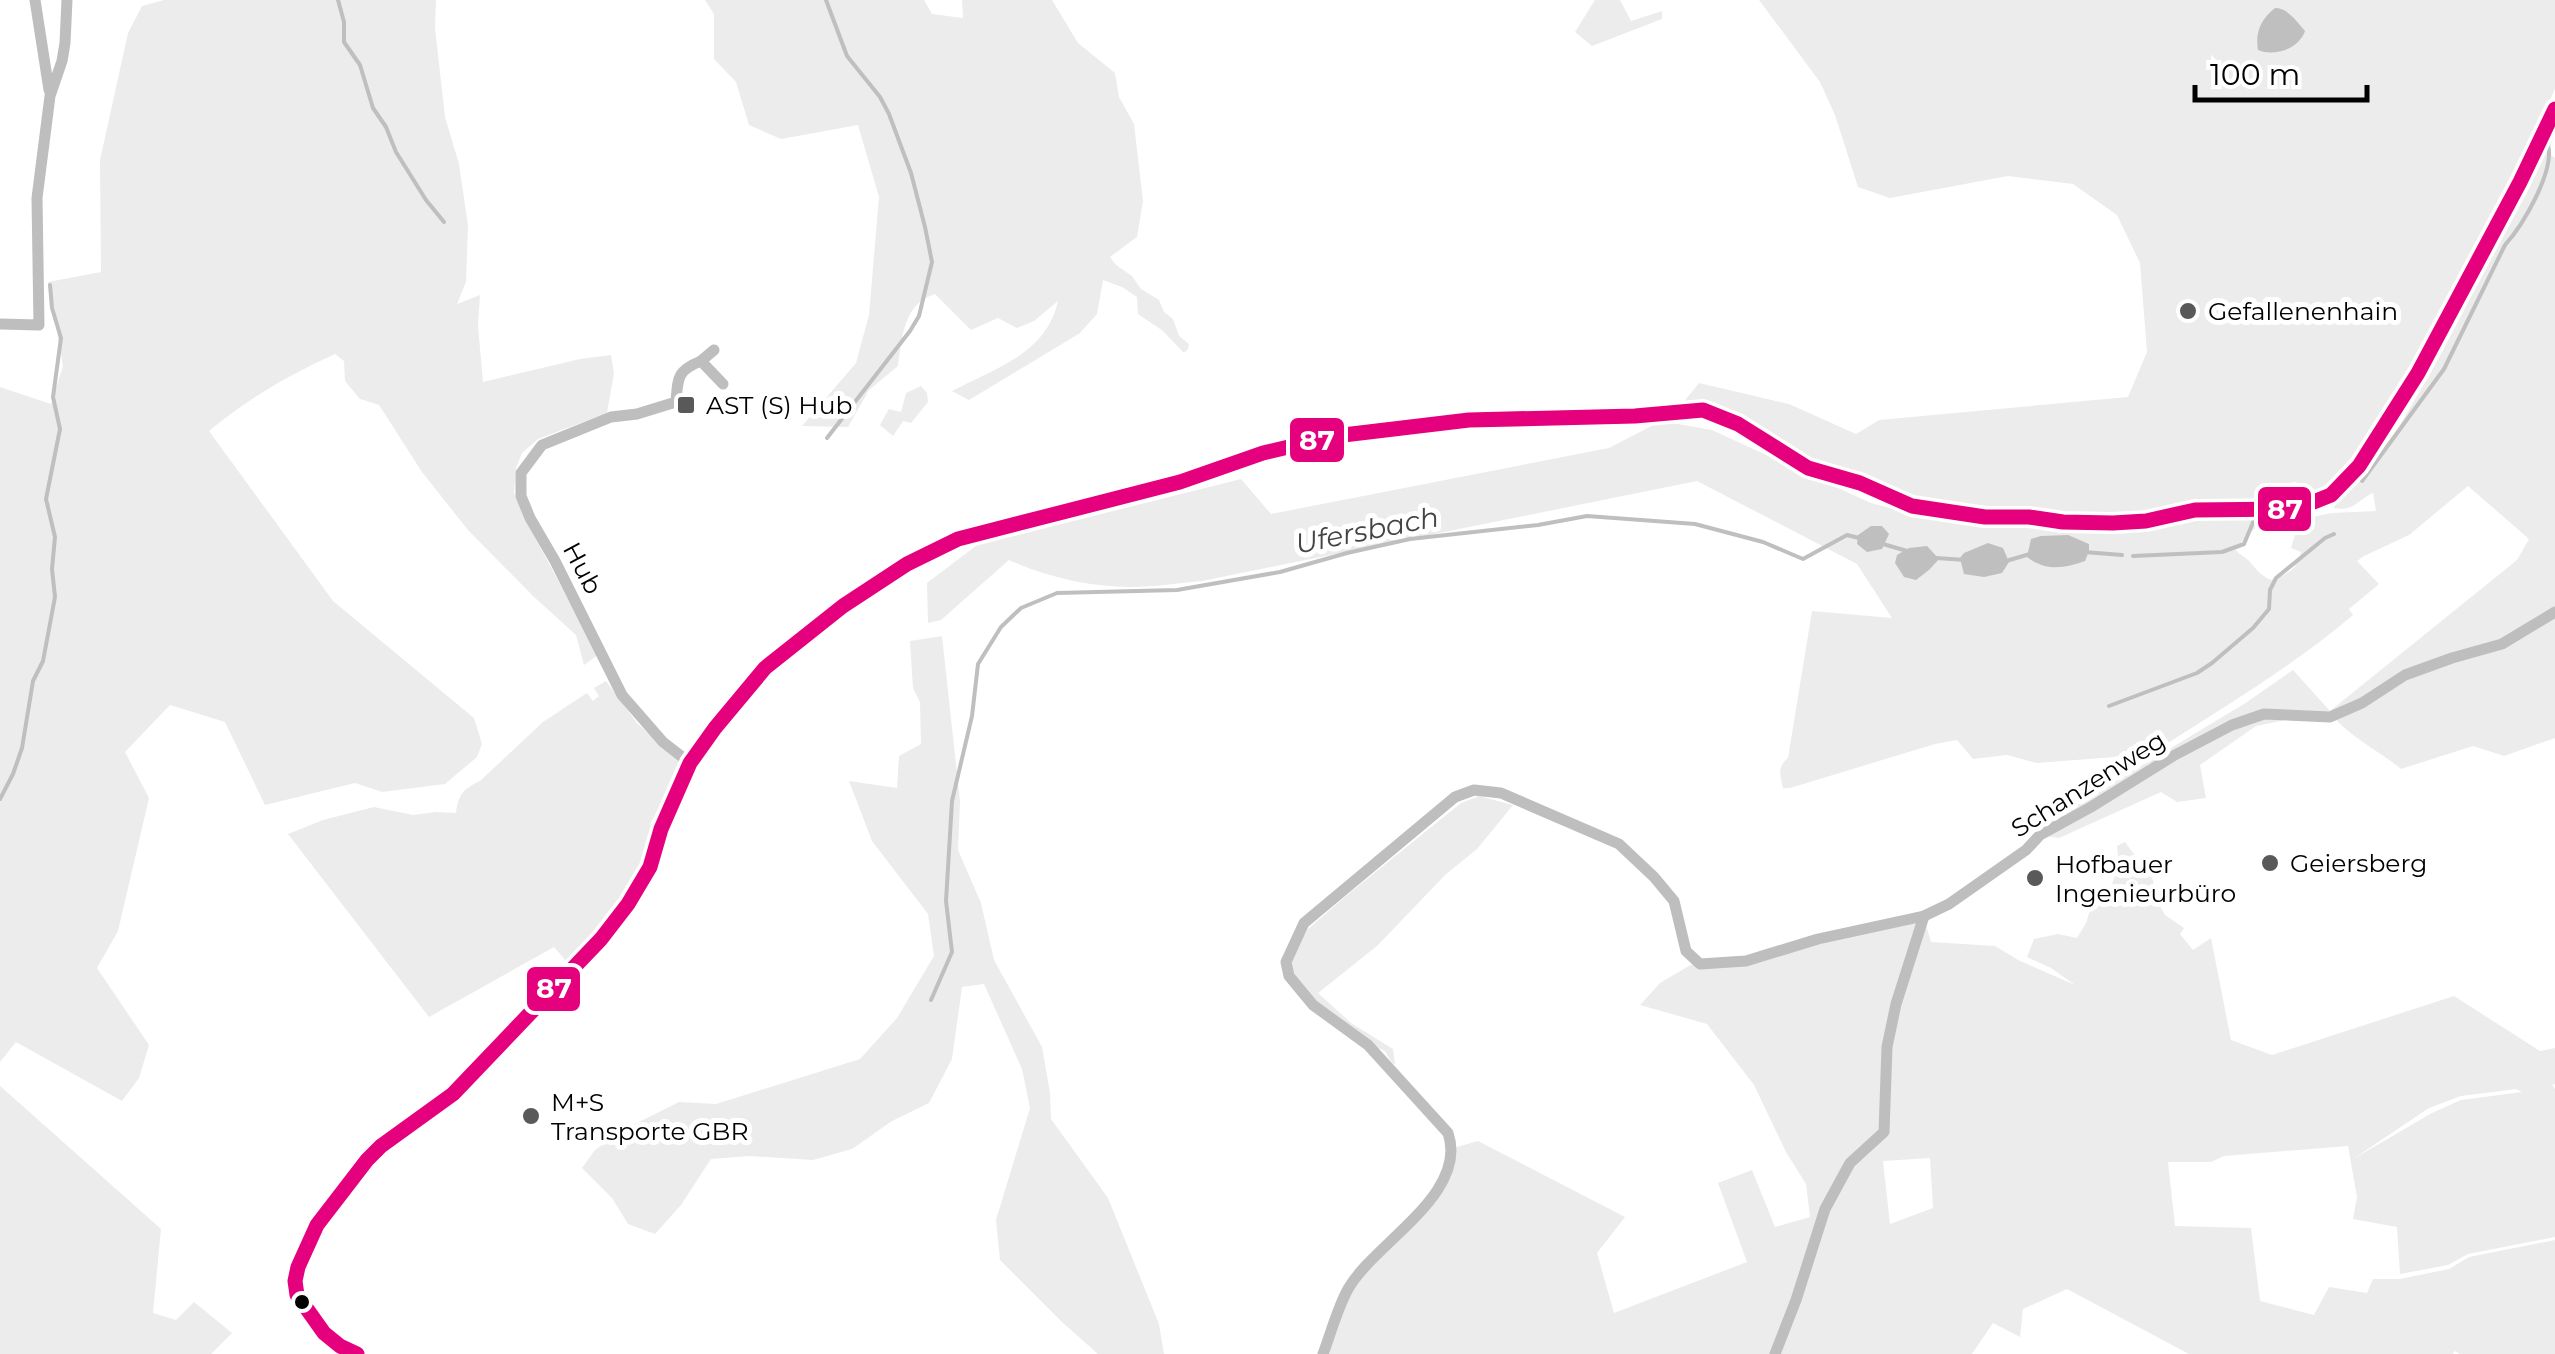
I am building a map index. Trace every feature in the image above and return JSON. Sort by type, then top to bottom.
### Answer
[{"type":"street","points":[[35,0],[50,96]]},
{"type":"street","points":[[0,324],[39,326],[37,198],[50,96],[62,60],[67,0]]},
{"type":"street","points":[[356,1354],[324,1333],[298,1295],[298,1268],[317,1224],[367,1160],[453,1094],[601,939],[650,868],[660,829],[690,763],[764,668],[844,606],[907,564],[958,539],[1180,482],[1263,453],[1335,436],[1469,420],[1635,416],[1703,410],[1738,424],[1808,468],[1912,506],[1985,517],[2113,523],[2146,521],[2195,510],[2296,508],[2331,495],[2348,479],[2418,373],[2555,109]]},
{"type":"street","points":[[714,350],[700,361],[722,384]]},
{"type":"street","name":"Hub","points":[[690,763],[663,742],[622,695],[520,496],[521,473],[542,445],[611,416],[637,414],[676,402],[679,376],[700,361]]},
{"type":"street","name":"Schanzenweg","points":[[1322,1354],[1349,1288],[1440,1189],[1452,1147],[1448,1133],[1389,1066],[1368,1045],[1313,1005],[1289,976],[1286,962],[1304,923],[1455,798],[1474,790],[1501,793],[1619,844],[1674,901],[1686,951],[1700,964],[1746,962],[1818,939],[1924,916],[1949,904],[2026,850],[2040,835],[2232,725],[2264,714],[2330,717],[2405,675],[2502,644],[2555,612]]},
{"type":"street","points":[[1776,1354],[1823,1212],[1850,1163],[1884,1132],[1887,1046],[1924,916]]},
{"type":"shaded area","points":[[164,0],[436,0],[435,28],[445,117],[459,164],[468,226],[466,282],[457,304],[480,295],[478,326],[483,382],[611,355],[614,373],[607,413],[538,439],[522,453],[516,468],[514,493],[526,521],[598,655],[584,665],[576,635],[468,530],[422,472],[379,405],[360,399],[345,381],[344,361],[335,354],[269,388],[209,431],[333,601],[474,718],[482,744],[477,757],[445,784],[382,792],[355,783],[265,805],[225,722],[170,705],[125,752],[149,798],[118,931],[97,968],[149,1045],[139,1078],[122,1101],[16,1042],[0,1062],[0,387],[51,404],[63,366],[48,282],[101,272],[100,160],[128,33],[142,6]]},
{"type":"shaded area","points":[[705,0],[924,0],[932,14],[963,18],[962,0],[1052,0],[1078,43],[1115,73],[1119,97],[1134,124],[1143,201],[1137,237],[1110,257],[1141,289],[1159,300],[1164,312],[1173,319],[1179,336],[1189,344],[1188,349],[1184,353],[1163,331],[1138,314],[1137,297],[1103,280],[1097,314],[1080,333],[969,400],[952,391],[1031,347],[1052,319],[1058,301],[1034,321],[1017,328],[998,318],[971,330],[935,294],[910,314],[898,366],[869,390],[848,427],[802,426],[856,363],[869,315],[879,197],[858,125],[781,139],[749,125],[736,82],[714,59],[714,14]]},
{"type":"shaded area","points":[[1595,0],[1620,0],[1631,21],[1662,11],[1662,19],[1592,46],[1575,32]]},
{"type":"shaded area","name":"Gefallenenhain","points":[[1759,0],[2555,0],[2555,89],[2448,304],[2381,424],[2353,466],[2321,494],[2295,482],[2256,489],[2259,507],[2209,503],[2126,519],[1929,505],[1821,467],[1710,408],[1682,404],[1699,383],[1789,404],[1856,434],[1879,420],[2128,397],[2147,352],[2140,263],[2117,215],[2073,184],[2008,176],[1890,198],[1858,187],[1820,82]]},
{"type":"shaded area","points":[[2275,8],[2288,13],[2305,31],[2297,43],[2285,50],[2258,50],[2260,26]]},
{"type":"shaded area","points":[[2546,151],[2555,158],[2555,738],[2504,756],[2473,746],[2401,769],[2353,735],[2329,711],[2256,726],[2200,765],[2206,798],[2177,802],[2161,792],[2059,838],[2040,835],[2043,825],[2244,704],[2293,670],[2330,711],[2517,560],[2529,539],[2468,486],[2409,535],[2357,561],[2379,584],[2349,609],[2353,615],[2275,674],[2138,762],[2140,755],[2037,763],[2007,755],[1973,759],[1957,740],[1783,788],[1781,768],[1788,758],[1812,611],[1892,618],[1857,564],[1697,481],[1202,581],[1140,587],[1100,585],[1053,576],[1009,560],[941,620],[928,623],[927,583],[977,545],[1241,479],[1271,514],[1609,448],[1661,421],[1712,430],[1871,503],[1923,517],[2131,532],[2196,515],[2259,515],[2257,526],[2235,549],[2271,580],[2291,570],[2300,558],[2301,552],[2291,548],[2297,528],[2290,524],[2302,517],[2301,529],[2313,528],[2312,517],[2376,511],[2373,493],[2352,507],[2334,508],[2395,434]]},
{"type":"shaded area","points":[[921,386],[928,402],[911,423],[903,421],[893,436],[880,425],[889,409],[901,412],[906,393]]},
{"type":"shaded area","points":[[1871,526],[1882,526],[1889,534],[1882,549],[1867,552],[1857,544],[1858,535]]},
{"type":"shaded area","points":[[2068,535],[2089,544],[2085,561],[2055,567],[2027,557],[2031,539]]},
{"type":"shaded area","points":[[1988,543],[2003,548],[2009,562],[2002,573],[1984,577],[1964,574],[1960,558]]},
{"type":"shaded area","points":[[1927,546],[1939,559],[1916,580],[1904,577],[1895,563],[1897,555],[1909,548]]},
{"type":"shaded area","points":[[942,636],[960,801],[958,850],[981,903],[994,960],[1042,1047],[1051,1119],[1108,1198],[1159,1324],[1164,1354],[1098,1354],[1000,1260],[996,1220],[1030,1108],[1022,1069],[984,984],[962,987],[952,1059],[929,1103],[892,1121],[852,1149],[813,1160],[749,1156],[711,1159],[681,1205],[655,1234],[628,1224],[612,1198],[582,1168],[595,1150],[629,1127],[679,1102],[716,1104],[860,1059],[897,1018],[934,956],[928,914],[872,841],[849,781],[897,788],[899,756],[921,744],[920,702],[913,688],[910,641]]},
{"type":"shaded area","points":[[606,681],[637,723],[681,763],[678,777],[650,824],[661,829],[650,867],[601,939],[566,961],[554,947],[429,1017],[288,834],[374,807],[413,815],[456,813],[466,789],[480,781],[543,722],[587,693],[593,701],[599,696],[594,688]]},
{"type":"shaded area","points":[[1479,796],[1513,805],[1477,849],[1445,875],[1377,946],[1318,993],[1351,1023],[1393,1049],[1395,1064],[1385,1051],[1317,1003],[1295,979],[1291,963],[1307,930],[1461,803]]},
{"type":"shaded area","points":[[2125,842],[2153,880],[2155,897],[2165,915],[2184,928],[2180,934],[2193,950],[2211,938],[2231,1040],[2272,1055],[2454,996],[2540,1051],[2555,1048],[2555,1237],[2468,1254],[2448,1265],[2400,1274],[2397,1227],[2353,1219],[2357,1197],[2348,1146],[2224,1156],[2211,1162],[2168,1162],[2175,1226],[2251,1228],[2260,1301],[2314,1315],[2329,1287],[2367,1293],[2373,1279],[2400,1279],[2449,1269],[2469,1257],[2555,1240],[2555,1354],[2189,1354],[2067,1289],[2023,1309],[2020,1337],[1993,1323],[1972,1354],[1319,1354],[1349,1288],[1441,1188],[1453,1148],[1478,1141],[1625,1217],[1597,1253],[1614,1313],[1747,1262],[1718,1183],[1752,1170],[1775,1227],[1810,1217],[1806,1184],[1754,1085],[1707,1024],[1640,1005],[1660,983],[1694,963],[1745,962],[1923,915],[1931,942],[1995,946],[2075,985],[2027,957],[2034,939],[2058,934],[2077,938],[2091,907],[2106,900],[2119,865],[2117,846]],"holes":[[[2516,1089],[2522,1092],[2461,1100],[2353,1159],[2429,1108],[2461,1096]],[[1930,1158],[1933,1208],[1890,1224],[1883,1161]]]},
{"type":"shaded area","points":[[0,1086],[161,1229],[153,1313],[176,1320],[194,1302],[232,1333],[211,1354],[0,1354]]},
{"type":"waterway","points":[[338,0],[344,42],[360,65],[373,108],[396,152],[444,222]]},
{"type":"waterway","points":[[826,0],[847,56],[889,114],[911,173],[932,262],[919,316],[827,438]]},
{"type":"waterway","name":"Ufersbach","points":[[2362,481],[2444,369],[2505,245],[2536,197],[2547,169],[2548,145],[2555,128]]},
{"type":"waterway","points":[[0,799],[22,748],[33,681],[43,661],[55,597],[55,537],[46,499],[60,429],[53,397],[61,338],[50,285]]},
{"type":"waterway","name":"Ufersbach","points":[[931,1000],[952,952],[946,901],[952,801],[972,716],[978,664],[1001,627],[1021,608],[1057,593],[1177,590],[1280,572],[1410,539],[1587,516],[1695,524],[1763,542],[1803,559],[1847,535],[1859,538]]},
{"type":"waterway","name":"Ufersbach","points":[[2133,556],[2222,552],[2244,544],[2254,520]]},
{"type":"waterway","points":[[2109,706],[2197,673],[2212,663],[2269,609],[2270,590],[2276,578],[2334,534]]},
{"type":"waterway","name":"Ufersbach","points":[[1883,544],[1907,551]]},
{"type":"waterway","name":"Ufersbach","points":[[2084,552],[2122,555]]},
{"type":"waterway","name":"Ufersbach","points":[[2006,561],[2030,554]]},
{"type":"waterway","name":"Ufersbach","points":[[1936,558],[1966,560]]},
{"type":"transit line","name":"87","points":[[357,1354],[324,1333],[297,1295],[298,1267],[317,1225],[367,1160],[453,1094],[601,939],[650,867],[661,829],[690,763],[765,668],[843,606],[907,564],[958,539],[1180,482],[1263,453],[1335,436],[1469,420],[1635,416],[1703,410],[1738,424],[1808,468],[1860,483],[1912,506],[1985,517],[2113,523],[2146,521],[2195,510],[2296,509],[2331,495],[2359,466],[2418,373],[2555,109]]},
{"type":"place","name":"Gefallenenhain","points":[[2188,311]]},
{"type":"place","name":"AST (S) Hub","points":[[686,405]]},
{"type":"place","name":"Geiersberg","points":[[2270,863]]},
{"type":"place","name":"Hofbauer Ingenieurbüro","points":[[2035,878]]},
{"type":"place","name":"M+S Transporte GBR","points":[[531,1116]]}]
